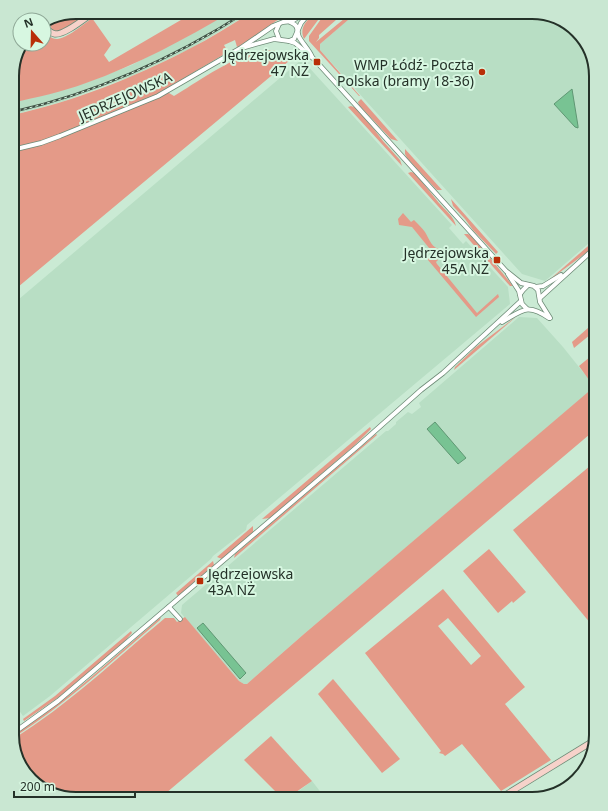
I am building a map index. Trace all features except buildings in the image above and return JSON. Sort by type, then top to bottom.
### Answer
[{"type":"street","points":[[52,33],[54,34],[66,31],[84,19]]},
{"type":"street","name":"JĘDRZEJOWSKA","points":[[19,148],[41,143],[131,108],[179,84],[241,48],[274,26],[294,19]]},
{"type":"street","points":[[289,41],[294,39],[305,19]]},
{"type":"street","points":[[289,22],[295,25],[299,30],[300,39],[314,59],[506,271],[521,283],[535,287],[543,286],[572,268]]},
{"type":"street","points":[[279,39],[276,31],[280,23]]},
{"type":"street","name":"JĘDRZEJOWSKA","points":[[241,48],[279,39],[289,41]]},
{"type":"street","points":[[289,41],[295,43],[314,59]]},
{"type":"street","points":[[534,309],[540,300],[589,253]]},
{"type":"street","points":[[506,271],[520,294],[521,301],[528,309]]},
{"type":"street","points":[[520,294],[528,285]]},
{"type":"street","points":[[493,328],[522,310],[534,309],[550,318],[535,287]]},
{"type":"street","points":[[19,729],[58,701],[169,607],[443,373],[521,301]]},
{"type":"street","points":[[169,607],[180,619]]},
{"type":"street","points":[[510,792],[588,744]]},
{"type":"shaded area","points":[[81,19],[63,30],[52,30],[52,24],[54,23],[65,20]]},
{"type":"shaded area","points":[[93,19],[111,45],[104,55],[109,62],[183,19],[219,19],[160,51],[105,76],[68,89],[19,101],[19,72],[24,52],[52,52],[52,37],[57,39],[65,37]]},
{"type":"shaded area","points":[[218,19],[240,19],[190,49],[132,76],[64,101],[19,113],[19,101],[85,83],[132,65]]},
{"type":"shaded area","points":[[241,19],[280,19],[250,41],[237,47],[235,40],[224,45],[228,52],[164,90],[174,96],[207,75],[233,61],[258,52],[275,50],[291,55],[289,61],[19,286],[19,113],[58,103],[102,88],[168,60]]},
{"type":"shaded area","points":[[309,19],[319,19],[304,39],[302,31]]},
{"type":"shaded area","points":[[321,19],[337,19],[319,35],[316,42],[344,19],[349,19],[320,44],[320,50],[360,96],[309,41],[309,36]]},
{"type":"shaded area","points":[[349,19],[536,19],[554,23],[567,31],[579,44],[586,58],[589,69],[589,243],[545,281],[522,274],[320,50],[320,44]]},
{"type":"shaded area","points":[[300,61],[305,63],[452,225],[449,228],[463,244],[466,241],[508,287],[510,304],[247,525],[246,530],[213,556],[50,696],[23,716],[19,710],[19,299]]},
{"type":"shaded area","points":[[572,89],[578,128],[575,127],[554,104]]},
{"type":"shaded area","points":[[361,99],[398,141],[391,139],[359,105],[358,102]]},
{"type":"shaded area","points":[[351,106],[356,108],[373,128],[400,160],[402,166],[348,107]]},
{"type":"shaded area","points":[[405,149],[442,190],[437,190],[407,158]]},
{"type":"shaded area","points":[[408,173],[415,173],[449,213],[456,226]]},
{"type":"shaded area","points":[[451,199],[498,252],[496,254],[453,206]]},
{"type":"shaded area","points":[[403,213],[411,222],[414,220],[420,226],[436,248],[443,249],[446,252],[438,259],[412,227],[399,225],[398,219]]},
{"type":"shaded area","points":[[464,234],[468,234],[474,238],[513,286],[510,286]]},
{"type":"shaded area","points":[[589,245],[589,251],[548,281]]},
{"type":"shaded area","points":[[427,258],[438,260],[436,262],[437,264],[477,313],[498,294],[499,297],[476,317]]},
{"type":"shaded area","points":[[517,316],[454,370],[455,367],[476,347]]},
{"type":"shaded area","points":[[519,317],[537,318],[589,380],[589,392],[247,684],[239,681],[181,613],[182,605],[386,431],[388,431],[408,412],[412,414],[421,407],[419,403]]},
{"type":"shaded area","points":[[589,327],[589,336],[574,348],[572,342]]},
{"type":"shaded area","points":[[589,358],[589,380],[579,366]]},
{"type":"shaded area","points":[[589,391],[589,435],[167,792],[65,791],[51,786],[38,778],[25,760],[19,742],[19,735],[72,697],[165,618],[174,618],[177,622],[185,617],[239,681],[244,684],[247,684]]},
{"type":"shaded area","points":[[435,422],[466,458],[458,464],[427,429]]},
{"type":"shaded area","points":[[370,427],[371,429],[355,445],[270,518],[262,519]]},
{"type":"shaded area","points":[[376,434],[377,435],[234,558],[235,554]]},
{"type":"shaded area","points":[[589,467],[589,622],[513,530]]},
{"type":"shaded area","points":[[253,526],[253,532],[222,559],[217,557]]},
{"type":"shaded area","points":[[489,549],[526,592],[498,613],[463,571]]},
{"type":"shaded area","points":[[213,561],[214,565],[178,596],[176,593]]},
{"type":"shaded area","points":[[443,589],[525,687],[505,704],[551,760],[501,791],[462,744],[445,756],[439,753],[441,751],[365,653]],"holes":[[[448,618],[481,656],[471,665],[438,626]]]},
{"type":"shaded area","points":[[161,617],[160,620],[70,697],[19,734],[19,731],[51,709],[89,679]]},
{"type":"shaded area","points":[[203,623],[246,673],[240,679],[197,628]]},
{"type":"shaded area","points":[[131,631],[132,633],[123,643],[59,697],[24,721],[23,719],[55,696]]},
{"type":"shaded area","points":[[333,679],[400,759],[382,773],[318,694]]},
{"type":"shaded area","points":[[271,736],[312,781],[296,792],[276,792],[244,760]]},
{"type":"shaded area","points":[[312,781],[321,792],[297,792]]},
{"type":"railway","points":[[19,110],[74,95],[134,72],[191,44],[235,19]]},
{"type":"place","name":"Jędrzejowska 47 NŻ","points":[[317,62]]},
{"type":"place","name":"WMP Łódź- Poczta Polska (bramy 18-36)","points":[[482,72]]},
{"type":"place","name":"Jędrzejowska 45A NŻ","points":[[497,260]]},
{"type":"place","name":"Jędrzejowska 43A NŻ","points":[[200,581]]}]
